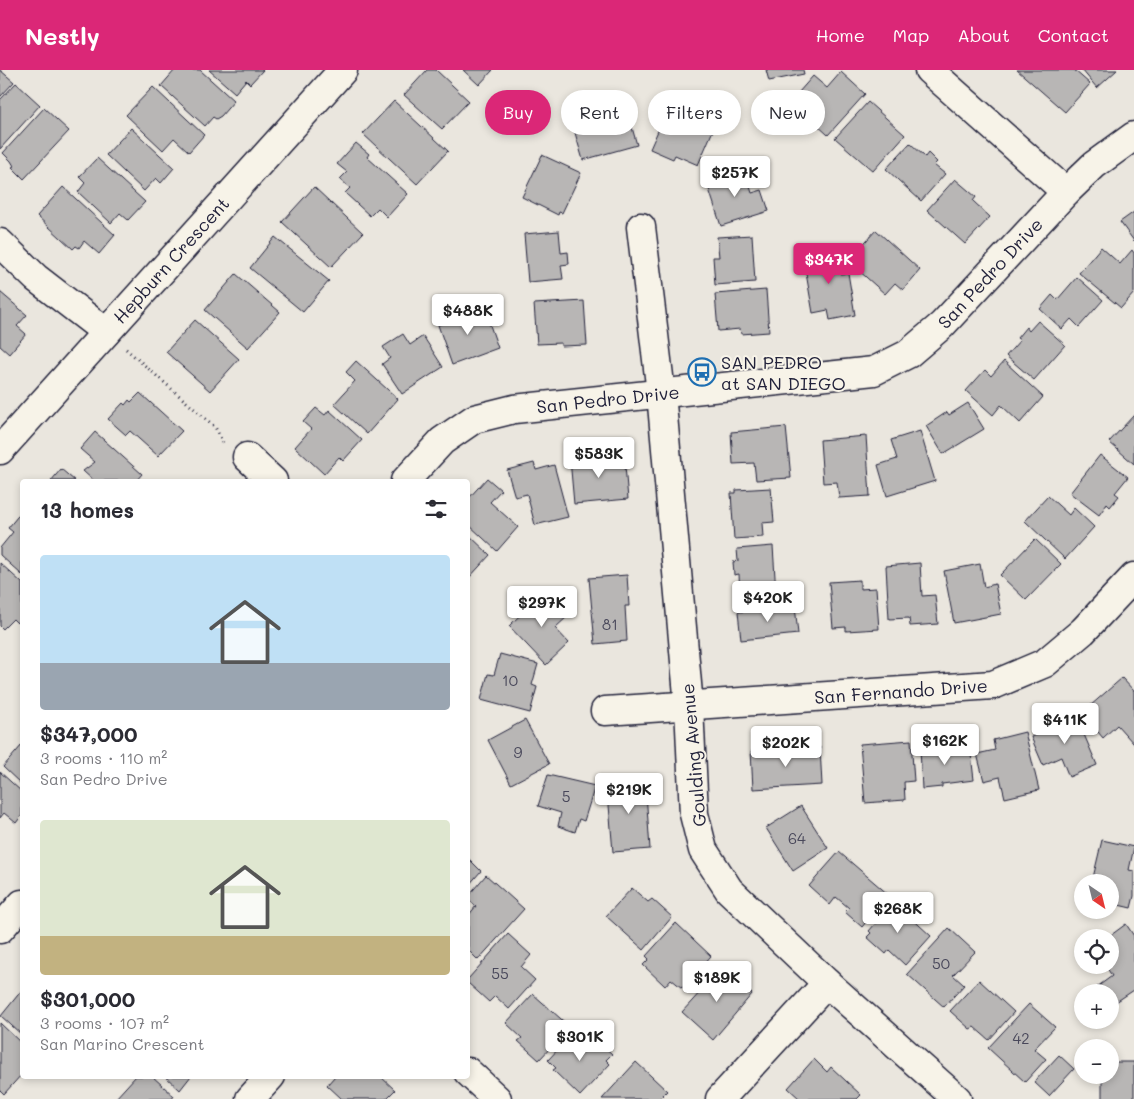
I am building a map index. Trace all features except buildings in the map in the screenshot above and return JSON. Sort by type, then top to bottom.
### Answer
[{"type":"street","name":"Hepburn Crescent","points":[[0,450],[342,70]]},
{"type":"street","points":[[929,70],[1066,192]]},
{"type":"street","name":"San Pedro Drive","points":[[407,479],[442,441],[474,419],[514,409],[874,371],[908,354],[942,325],[1066,192],[1094,165],[1134,136]]},
{"type":"street","name":"Goulding Avenue","points":[[641,227],[661,394],[689,706],[694,814],[703,850],[729,890],[827,983],[957,1099]]},
{"type":"street","points":[[0,243],[36,278],[106,332]]},
{"type":"street","points":[[236,453],[270,479]]},
{"type":"street","name":"San Fernando Drive","points":[[605,711],[993,685],[1045,663],[1083,631],[1134,576]]},
{"type":"street","points":[[0,929],[20,906]]},
{"type":"street","points":[[720,1099],[827,983]]},
{"type":"street","points":[[470,1074],[497,1099]]},
{"type":"street","points":[[250,1099],[268,1079]]},
{"type":"path","points":[[106,332],[215,427],[236,453]]},
{"type":"place","name":"SAN PEDRO at SAN DIEGO","points":[[702,372]]}]
